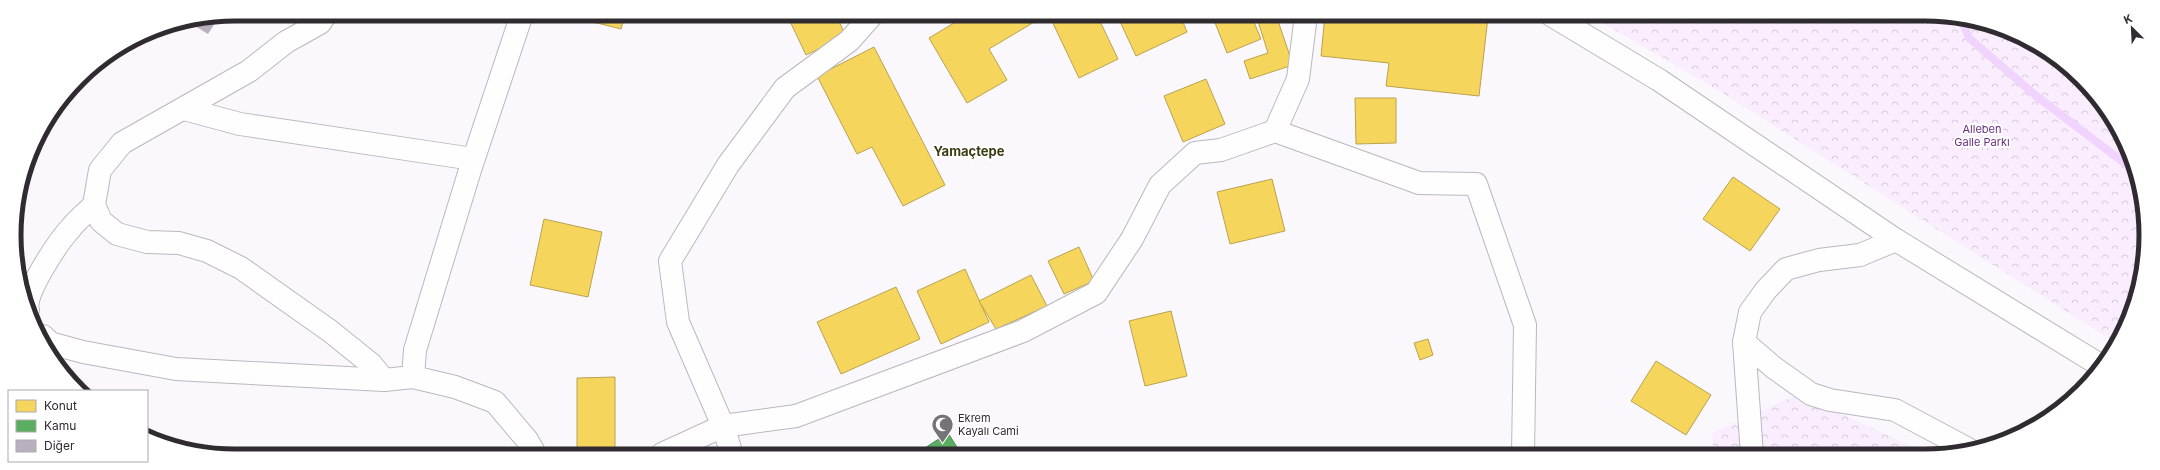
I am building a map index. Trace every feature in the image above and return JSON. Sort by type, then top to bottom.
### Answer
[{"type":"street","points":[[321,21],[286,42],[249,71],[184,109],[122,142],[100,170],[94,205],[101,221],[117,234],[147,242],[179,243],[207,251],[241,268],[330,331],[371,364],[384,380]]},
{"type":"street","points":[[413,377],[415,350],[473,159],[520,21]]},
{"type":"street","points":[[730,449],[723,426],[678,322],[670,261],[728,165],[785,88],[850,41],[867,21]]},
{"type":"street","points":[[1275,131],[1298,79],[1305,21]]},
{"type":"street","points":[[1561,21],[1659,80],[1896,240],[2097,363]]},
{"type":"street","points":[[184,109],[240,124],[473,159]]},
{"type":"street","points":[[673,449],[723,426],[796,416],[1023,331],[1096,293],[1132,239],[1160,185],[1195,153],[1221,150],[1275,131],[1419,183],[1476,184],[1525,325],[1523,449]]},
{"type":"street","points":[[30,295],[34,282],[69,229],[94,205]]},
{"type":"street","points":[[1752,449],[1744,342],[1750,312],[1766,290],[1786,269],[1819,260],[1860,254],[1896,240]]},
{"type":"street","points":[[1744,342],[1773,367],[1811,394],[1830,400],[1895,410],[1962,446]]},
{"type":"street","points":[[51,343],[83,352],[176,369],[384,380],[413,377],[455,387],[495,402],[527,440],[532,449]]},
{"type":"green space","name":"Alleben Galle Parkı","points":[[1599,21],[1939,21],[1967,25],[1994,32],[2020,43],[2044,57],[2066,74],[2086,94],[2103,116],[2123,153],[2132,180],[2139,221],[2139,249],[2135,277],[2128,304],[2111,340],[1721,92]]},
{"type":"green space","points":[[1799,394],[1917,449],[1713,449],[1712,433]]},
{"type":"building: Konut","points":[[593,21],[623,21],[621,29]]},
{"type":"building: Konut","points":[[790,21],[839,21],[846,36],[806,55]]},
{"type":"building: Konut","points":[[957,21],[1036,21],[989,49],[1007,80],[967,103],[929,38]]},
{"type":"building: Konut","points":[[1052,21],[1100,21],[1118,59],[1079,78]]},
{"type":"building: Konut","points":[[1120,21],[1182,21],[1187,32],[1136,56]]},
{"type":"building: Konut","points":[[1214,21],[1254,21],[1261,39],[1227,53]]},
{"type":"building: Konut","points":[[1258,21],[1278,21],[1293,65],[1250,79],[1244,61],[1268,53]]},
{"type":"building: Konut","points":[[1324,21],[1488,21],[1479,96],[1386,86],[1389,63],[1321,56]]},
{"type":"building: Konut","points":[[874,47],[945,185],[903,206],[872,147],[857,154],[817,76]]},
{"type":"building: Konut","points":[[1206,79],[1225,124],[1183,142],[1164,96]]},
{"type":"building: Konut","points":[[1355,98],[1396,98],[1396,143],[1356,144]]},
{"type":"building: Konut","points":[[1733,177],[1780,209],[1750,251],[1703,219]]},
{"type":"building: Konut","points":[[1272,179],[1285,231],[1230,244],[1217,192]]},
{"type":"building: Konut","points":[[544,219],[602,232],[588,297],[530,285]]},
{"type":"building: Konut","points":[[1079,247],[1094,281],[1064,294],[1048,261]]},
{"type":"building: Konut","points":[[965,269],[989,322],[941,344],[917,291]]},
{"type":"building: Konut","points":[[1031,275],[1047,306],[996,329],[979,301]]},
{"type":"building: Konut","points":[[896,287],[920,339],[841,374],[817,322]]},
{"type":"building: Konut","points":[[1171,311],[1187,376],[1145,386],[1129,321]]},
{"type":"building: Konut","points":[[1428,339],[1433,355],[1420,360],[1414,343]]},
{"type":"building: Konut","points":[[1656,361],[1711,395],[1686,435],[1631,401]]},
{"type":"building: Konut","points":[[615,377],[615,449],[577,449],[577,378]]},
{"type":"building: Kamu","points":[[948,433],[958,449],[923,449]]},
{"type":"building: Diğer","points":[[216,22],[208,34],[193,25]]},
{"type":"waterway","points":[[1964,25],[1969,38],[2035,95],[2128,166]]},
{"type":"place","name":"Ekrem Kayalı Cami","points":[[943,444]]},
{"type":"district","name":"Yamaçtepe","points":[[969,151]]}]
